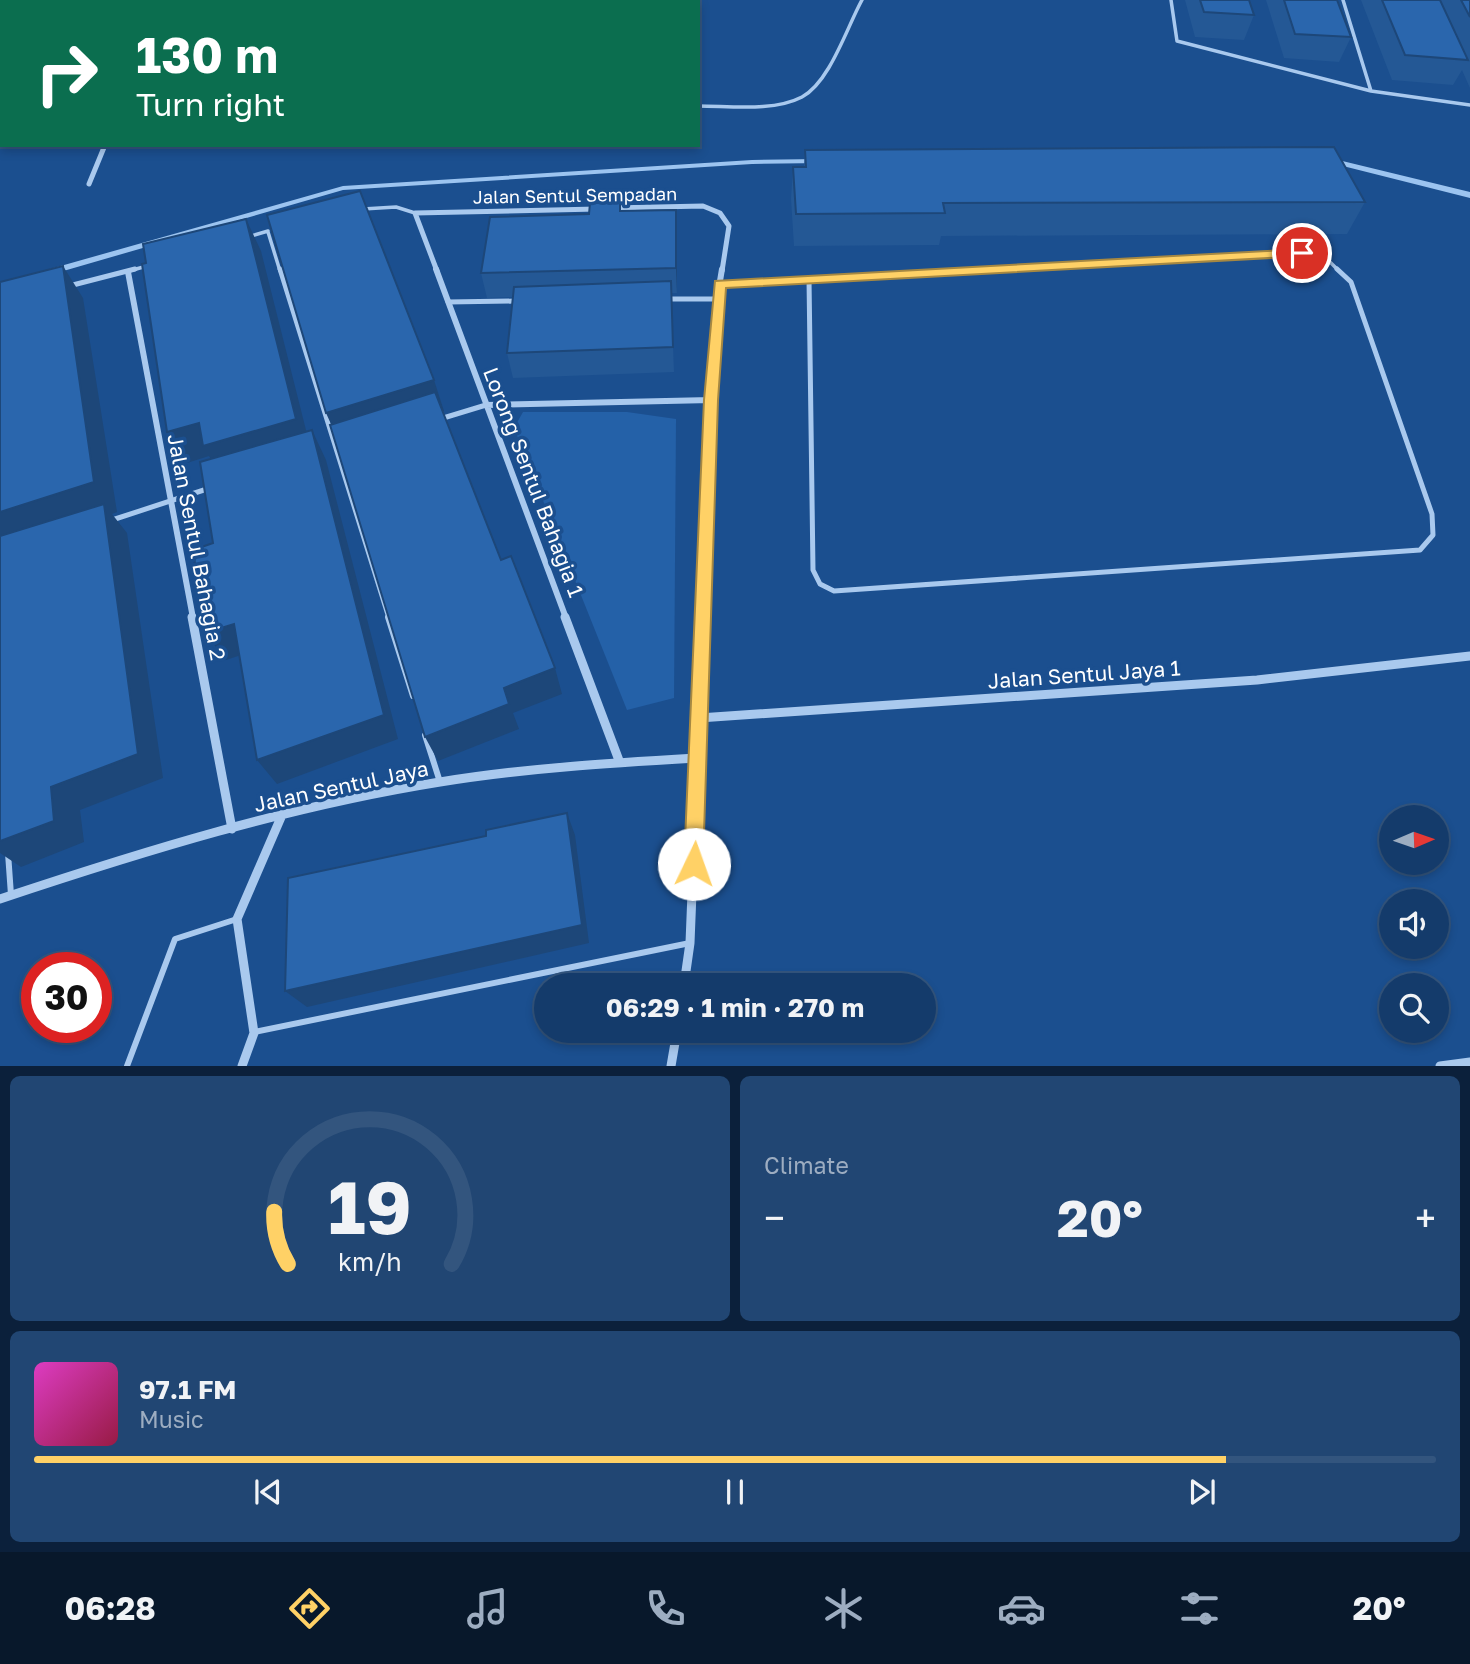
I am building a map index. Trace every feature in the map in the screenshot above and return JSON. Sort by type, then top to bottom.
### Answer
[{"type":"street","points":[[89,184],[103,147]]},
{"type":"street","name":"Jalan Sentul Sempadan","points":[[415,213],[703,206],[720,213],[729,226],[719,284]]},
{"type":"street","name":"Lorong Sentul Bahagia 1","points":[[415,213],[620,763]]},
{"type":"street","name":"Jalan Sentul Bahagia 2","points":[[128,271],[232,828]]},
{"type":"street","points":[[686,973],[690,943],[711,400],[719,284]]},
{"type":"street","points":[[486,405],[711,400]]},
{"type":"street","name":"Jalan Sentul Jaya 1","points":[[699,718],[1257,680],[1470,656]]},
{"type":"street","name":"Jalan Sentul Jaya","points":[[0,899],[232,828],[440,782],[620,763],[698,758]]},
{"type":"street","points":[[242,1066],[254,1033],[237,919],[282,815]]},
{"type":"street","points":[[671,1066],[675,1043]]},
{"type":"street","points":[[1440,1066],[1470,1062]]},
{"type":"lane","points":[[700,106],[755,105],[802,96],[819,81],[862,0]]},
{"type":"lane","points":[[1171,0],[1177,41],[1371,91],[1470,105]]},
{"type":"lane","points":[[1343,0],[1371,91]]},
{"type":"lane","points":[[362,209],[376,206],[396,207],[415,213]]},
{"type":"lane","points":[[242,239],[281,228]]},
{"type":"lane","points":[[268,232],[415,703]]},
{"type":"lane","points":[[719,284],[809,279],[1302,253],[1330,262],[1351,282],[1432,514],[1433,535],[1420,550],[834,591],[820,584],[813,570],[809,279]]},
{"type":"lane","points":[[64,288],[153,264]]},
{"type":"lane","points":[[650,300],[717,299]]},
{"type":"lane","points":[[448,302],[529,301]]},
{"type":"lane","points":[[436,420],[486,405]]},
{"type":"lane","points":[[335,450],[347,447]]},
{"type":"lane","points":[[105,522],[221,485]]},
{"type":"lane","points":[[423,729],[440,782]]},
{"type":"lane","points":[[7,842],[11,895]]},
{"type":"lane","points":[[127,1066],[174,939],[237,919]]},
{"type":"lane","points":[[254,1033],[690,943]]},
{"type":"shaded area","points":[[523,412],[627,412],[676,419],[674,698],[627,710],[514,428]]},
{"type":"building","points":[[1200,0],[1249,0],[1254,15],[1204,12]]},
{"type":"building","points":[[1284,0],[1337,0],[1351,37],[1295,34]]},
{"type":"building","points":[[1382,0],[1440,0],[1468,60],[1405,55]]},
{"type":"building","points":[[1461,0],[1470,0],[1470,17]]},
{"type":"building","points":[[1334,147],[1365,202],[943,203],[945,213],[796,214],[793,167],[806,167],[805,150]]},
{"type":"building","points":[[360,191],[434,380],[326,413],[267,215]]},
{"type":"building","points":[[620,202],[620,211],[676,210],[676,268],[481,273],[490,217],[589,214],[590,203]]},
{"type":"building","points":[[246,219],[296,419],[203,446],[199,423],[167,432],[142,264],[146,263],[143,244]]},
{"type":"building","points":[[63,266],[94,482],[0,512],[0,282]]},
{"type":"building","points":[[671,281],[673,347],[507,353],[514,287]]},
{"type":"building","points":[[435,392],[501,560],[511,556],[555,668],[504,688],[509,704],[425,737],[330,425]]},
{"type":"building","points":[[312,430],[384,715],[257,760],[234,624],[205,633],[193,550],[213,543],[200,462]]},
{"type":"building","points":[[104,504],[138,754],[51,787],[54,821],[0,841],[0,536]]},
{"type":"building","points":[[567,813],[582,925],[285,991],[288,878],[486,836],[486,830]]},
{"type":"waterway","points":[[1330,160],[1470,195]]},
{"type":"waterway","points":[[53,271],[343,188],[752,162],[819,161]]},
{"type":"route","points":[[694,864],[711,400],[719,284],[1302,253]]}]
